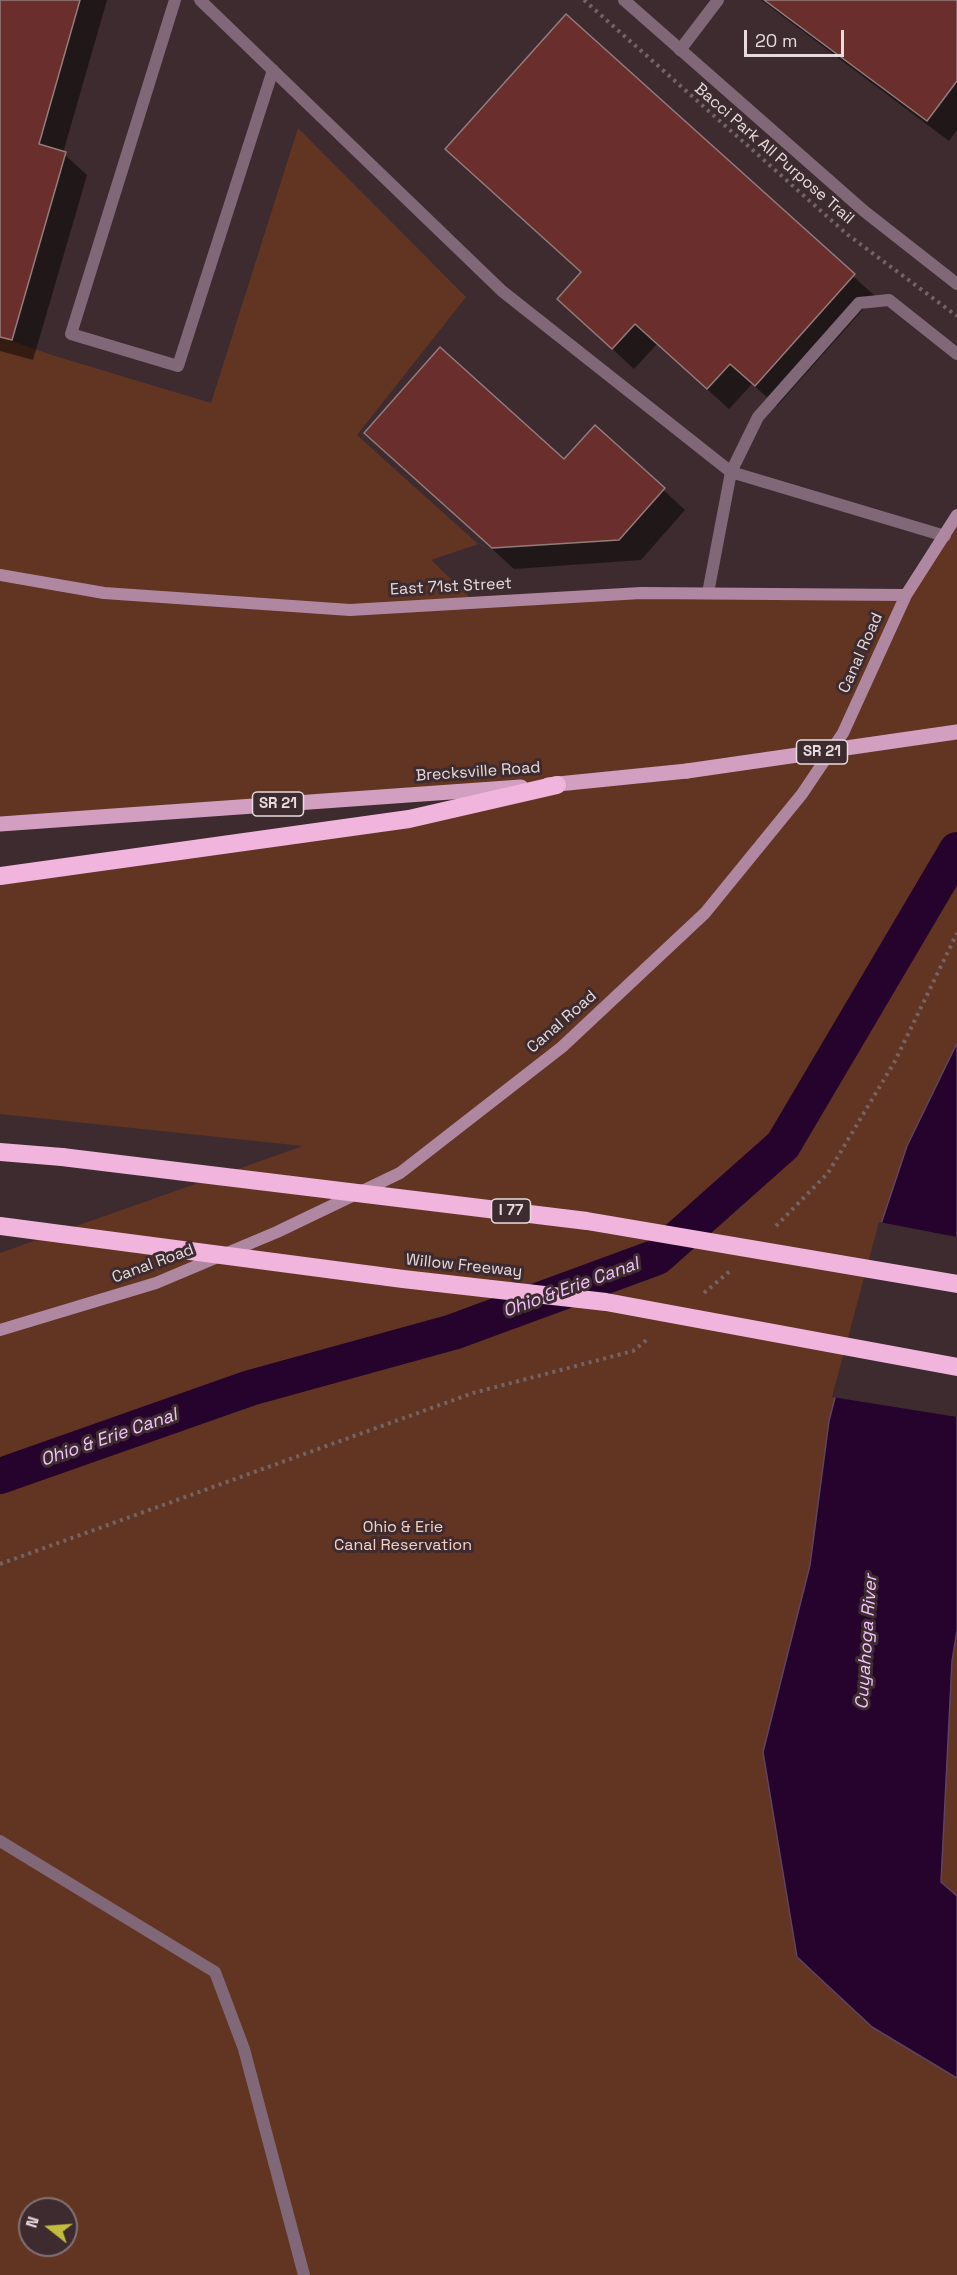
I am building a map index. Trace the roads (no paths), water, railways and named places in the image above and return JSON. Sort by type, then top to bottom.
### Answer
[{"type":"highway","points":[[0,876],[409,819],[557,785]]},
{"type":"highway","name":"I 77","points":[[0,1152],[62,1157],[587,1221],[957,1284]]},
{"type":"highway","name":"Willow Freeway","points":[[0,1226],[403,1279],[606,1302],[957,1367]]},
{"type":"main road","name":"Brecksville Road","points":[[0,824],[557,785],[687,771],[957,732]]},
{"type":"street","points":[[175,0],[71,334],[178,366],[273,69]]},
{"type":"street","points":[[200,0],[502,291],[731,472],[945,536]]},
{"type":"street","points":[[624,0],[864,211],[957,285]]},
{"type":"street","points":[[680,50],[718,0]]},
{"type":"street","points":[[708,593],[731,472],[758,417],[859,303],[889,300],[957,354]]},
{"type":"street","name":"Canal Road","points":[[0,1330],[156,1283],[277,1232],[400,1173],[562,1047],[705,913],[802,794],[843,733],[906,594],[957,515]]},
{"type":"street","name":"East 71st Street","points":[[0,575],[104,592],[350,610],[640,593],[906,594]]},
{"type":"street","points":[[0,1841],[215,1972],[244,2049],[304,2275]]},
{"type":"water","name":"Cuyahoga River","points":[[957,1043],[957,1630],[952,1661],[941,1882],[957,1896],[957,2078],[872,2027],[797,1957],[763,1752],[810,1565],[829,1421],[877,1236],[907,1146]]},
{"type":"waterway","name":"Ohio & Erie Canal","points":[[0,1476],[250,1388],[453,1332],[657,1257],[783,1145],[957,850]]},
{"type":"park label","name":"Ohio & Erie Canal Reservation","points":[[403,1537]]}]
